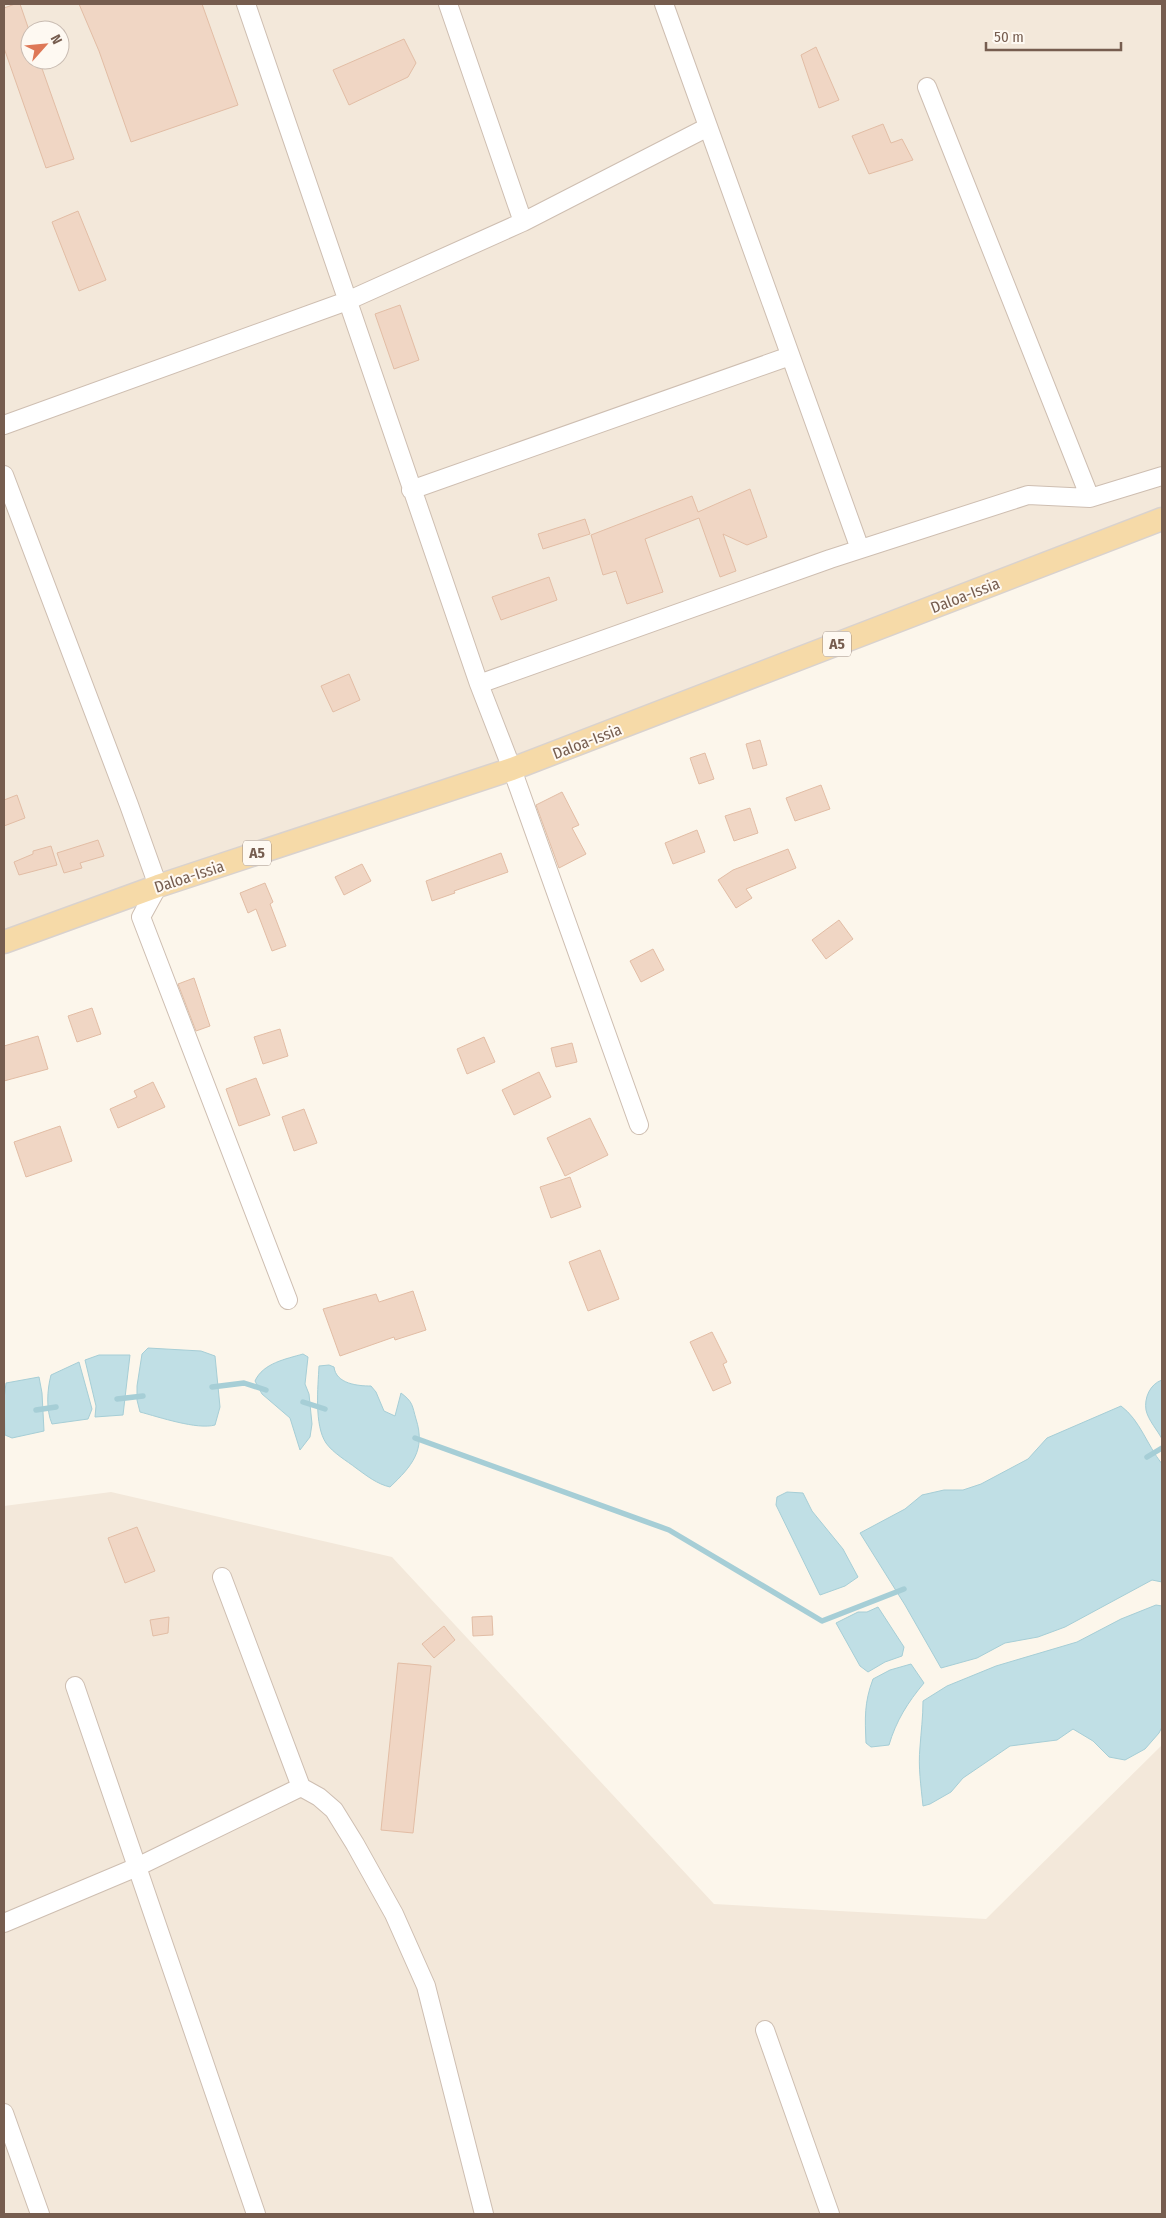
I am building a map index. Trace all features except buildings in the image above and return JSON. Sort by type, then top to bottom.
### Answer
[{"type":"main road","name":"Daloa-Issia","points":[[4,942],[158,886],[512,769],[1162,519]]},
{"type":"street","points":[[246,4],[479,684],[512,769],[639,1125]]},
{"type":"street","points":[[448,4],[523,222]]},
{"type":"street","points":[[664,4],[860,549]]},
{"type":"street","points":[[927,87],[1090,498]]},
{"type":"street","points":[[4,425],[347,301],[523,222],[708,127]]},
{"type":"street","points":[[411,490],[790,356]]},
{"type":"street","points":[[4,475],[158,886],[141,917],[288,1300]]},
{"type":"street","points":[[479,684],[860,549],[1028,495],[1043,494],[1059,497],[1090,498],[1162,476]]},
{"type":"street","points":[[222,1577],[301,1787],[319,1797],[334,1810],[394,1914],[426,1986],[484,2214]]},
{"type":"street","points":[[75,1686],[256,2214]]},
{"type":"street","points":[[4,1922],[137,1867],[301,1787]]},
{"type":"street","points":[[765,2030],[830,2214]]},
{"type":"street","points":[[4,2113],[40,2214]]},
{"type":"shaded area","points":[[4,4],[1162,4],[1162,520],[4,943]]},
{"type":"shaded area","points":[[111,1492],[392,1557],[714,1904],[986,1919],[1162,1745],[1162,2214],[4,2214],[4,1506]]},
{"type":"water","points":[[148,1348],[201,1351],[215,1356],[220,1407],[215,1425],[198,1426],[140,1412],[137,1400],[137,1386],[142,1354]]},
{"type":"water","points":[[303,1354],[308,1357],[305,1384],[309,1394],[312,1424],[310,1437],[300,1450],[290,1418],[262,1394],[255,1381],[263,1370],[269,1366]]},
{"type":"water","points":[[99,1355],[130,1355],[123,1415],[95,1417],[96,1406],[85,1360]]},
{"type":"water","points":[[79,1362],[92,1409],[88,1419],[52,1424],[48,1400],[51,1375]]},
{"type":"water","points":[[329,1365],[334,1367],[339,1377],[348,1383],[371,1386],[376,1392],[384,1411],[395,1416],[401,1393],[412,1404],[419,1430],[418,1449],[411,1464],[390,1487],[368,1477],[336,1453],[329,1447],[322,1435],[318,1416],[319,1366]]},
{"type":"water","points":[[39,1377],[42,1393],[44,1431],[12,1438],[5,1435],[4,1399],[6,1383]]},
{"type":"water","points":[[1162,1380],[1162,1439],[1149,1418],[1146,1405],[1147,1396],[1151,1388]]},
{"type":"water","points":[[1121,1406],[1138,1425],[1162,1464],[1162,1582],[1152,1580],[1065,1627],[1038,1637],[1005,1643],[977,1658],[941,1668],[905,1605],[860,1533],[905,1509],[922,1495],[944,1490],[963,1490],[981,1484],[1028,1459],[1047,1438]]},
{"type":"water","points":[[787,1492],[803,1493],[812,1511],[843,1549],[858,1577],[845,1586],[820,1595],[776,1505],[777,1497]]},
{"type":"water","points":[[1156,1605],[1162,1606],[1162,1727],[1145,1749],[1125,1760],[1109,1757],[1093,1741],[1073,1729],[1057,1740],[1010,1746],[963,1778],[951,1792],[923,1806],[919,1762],[923,1701],[947,1686],[996,1666],[1077,1642],[1121,1619]]},
{"type":"water","points":[[878,1607],[904,1647],[902,1656],[885,1662],[868,1672],[860,1666],[836,1623],[858,1612],[867,1612]]},
{"type":"water","points":[[911,1664],[924,1683],[903,1712],[889,1745],[871,1747],[866,1743],[865,1718],[873,1679],[890,1670]]},
{"type":"waterway","points":[[212,1387],[244,1383],[266,1390]]},
{"type":"waterway","points":[[117,1399],[143,1396]]},
{"type":"waterway","points":[[303,1402],[325,1409]]},
{"type":"waterway","points":[[36,1410],[56,1407]]},
{"type":"waterway","points":[[415,1438],[669,1530],[822,1621],[904,1589]]},
{"type":"waterway","points":[[1147,1457],[1162,1448]]}]
